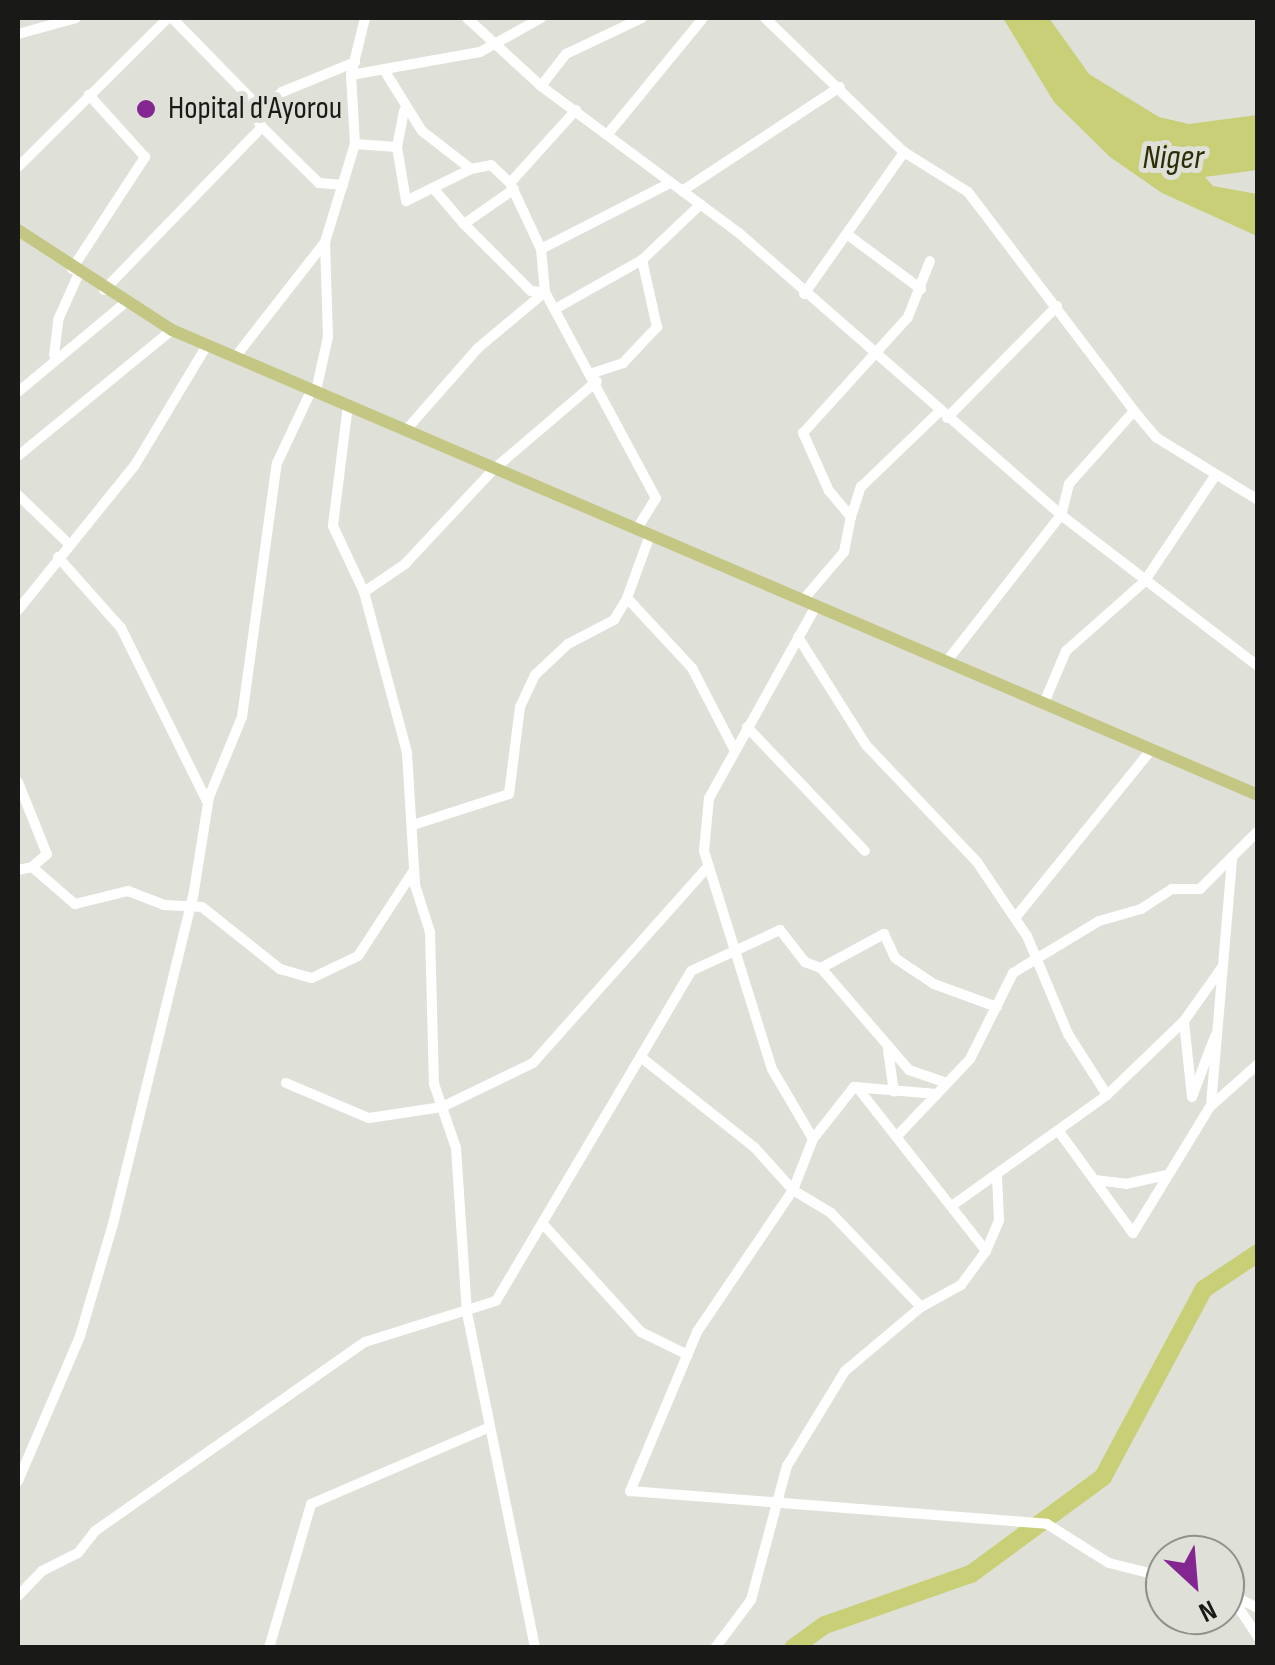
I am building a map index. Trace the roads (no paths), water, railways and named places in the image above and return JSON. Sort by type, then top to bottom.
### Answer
[{"type":"main road","points":[[18,230],[104,290],[172,330],[1257,793]]},
{"type":"street","points":[[18,34],[33,23],[76,18]]},
{"type":"street","points":[[18,167],[170,18],[263,111]]},
{"type":"street","points":[[236,356],[287,301],[326,242],[354,144],[352,76],[365,18]]},
{"type":"street","points":[[467,18],[541,86],[701,204],[1061,515],[1258,666]]},
{"type":"street","points":[[352,76],[386,73],[495,47],[541,18]]},
{"type":"street","points":[[541,86],[566,54],[642,18]]},
{"type":"street","points":[[607,135],[703,18]]},
{"type":"street","points":[[765,18],[904,152],[968,192],[1157,438],[1258,500]]},
{"type":"street","points":[[343,185],[319,184],[256,118],[282,92],[356,62]]},
{"type":"street","points":[[386,73],[404,110],[471,169]]},
{"type":"street","points":[[682,190],[840,87]]},
{"type":"street","points":[[54,354],[58,320],[75,271],[146,157],[89,95]]},
{"type":"street","points":[[404,110],[397,147],[406,201],[471,169],[491,165],[512,186],[541,249],[544,292],[595,377],[656,498],[627,598],[614,620],[568,644],[535,676],[520,707],[509,794],[413,825]]},
{"type":"street","points":[[464,224],[512,186],[576,110]]},
{"type":"street","points":[[104,290],[262,126]]},
{"type":"street","points":[[354,144],[397,147]]},
{"type":"street","points":[[804,294],[904,152]]},
{"type":"street","points":[[541,249],[670,183]]},
{"type":"street","points":[[433,188],[531,292],[544,292]]},
{"type":"street","points":[[555,308],[642,260],[701,204]]},
{"type":"street","points":[[848,235],[920,289]]},
{"type":"street","points":[[18,1481],[80,1336],[191,906],[208,805],[242,717],[277,463],[314,390],[328,337],[326,242]]},
{"type":"street","points":[[364,592],[444,528],[494,469],[595,377],[624,363],[657,326],[642,260]]},
{"type":"street","points":[[852,517],[829,491],[803,433],[873,356],[920,289],[930,261]]},
{"type":"street","points":[[406,430],[478,348],[544,292]]},
{"type":"street","points":[[18,392],[54,354],[126,302]]},
{"type":"street","points":[[812,1140],[772,1068],[738,949],[705,870],[709,798],[733,747],[798,637],[810,603],[844,552],[861,487],[1057,306]]},
{"type":"street","points":[[18,456],[172,330]]},
{"type":"street","points":[[18,610],[135,464],[207,345]]},
{"type":"street","points":[[348,406],[333,526],[364,592],[407,754],[414,869],[430,932],[434,1084],[456,1148],[467,1314],[485,1429],[536,1648]]},
{"type":"street","points":[[948,661],[1061,515],[1069,484],[1134,411]]},
{"type":"street","points":[[1044,703],[1066,652],[1144,582],[1215,476]]},
{"type":"street","points":[[18,494],[69,544]]},
{"type":"street","points":[[58,557],[121,628],[208,805]]},
{"type":"street","points":[[627,598],[692,668],[733,747]]},
{"type":"street","points":[[798,637],[866,745],[977,862],[1015,918],[1108,1095]]},
{"type":"street","points":[[747,727],[866,851]]},
{"type":"street","points":[[1015,918],[1152,750]]},
{"type":"street","points":[[18,782],[47,854],[32,867],[18,870]]},
{"type":"street","points":[[899,1134],[970,1059],[1013,973],[1172,889],[1200,889],[1258,831]]},
{"type":"street","points":[[1211,1106],[1232,860]]},
{"type":"street","points":[[32,867],[75,904],[128,891],[164,906],[191,906],[280,969],[312,978],[358,956],[414,869]]},
{"type":"street","points":[[286,1082],[370,1118],[442,1106],[533,1063],[705,870]]},
{"type":"street","points":[[18,1596],[42,1571],[78,1553],[95,1531],[365,1342],[467,1314],[496,1301],[642,1058],[686,974],[780,930],[805,962],[821,968],[908,1070],[947,1083]]},
{"type":"street","points":[[821,968],[884,934],[895,958],[921,975],[996,1007]]},
{"type":"street","points":[[953,1206],[1108,1095],[1184,1021],[1223,966]]},
{"type":"street","points":[[1184,1021],[1192,1098],[1218,1030]]},
{"type":"street","points":[[888,1044],[894,1092]]},
{"type":"street","points":[[642,1058],[755,1148],[793,1190],[831,1213],[920,1307]]},
{"type":"street","points":[[1060,1133],[1134,1233],[1211,1106],[1258,1064]]},
{"type":"street","points":[[857,1087],[812,1140],[793,1190],[688,1356],[630,1491],[1047,1524],[1109,1563],[1145,1572]]},
{"type":"street","points":[[857,1087],[937,1094]]},
{"type":"street","points":[[857,1087],[899,1134],[986,1251]]},
{"type":"street","points":[[1094,1180],[1126,1184],[1167,1174]]},
{"type":"street","points":[[714,1648],[751,1600],[772,1505],[845,1371],[920,1307],[961,1284],[986,1251],[998,1220],[997,1176]]},
{"type":"street","points":[[543,1224],[642,1332],[688,1356]]},
{"type":"street","points":[[270,1648],[312,1504],[485,1429]]},
{"type":"water","name":"Niger","points":[[1003,18],[1049,18],[1089,74],[1159,117],[1189,124],[1257,115],[1257,170],[1205,177],[1213,186],[1257,194],[1257,236],[1162,193],[1110,157],[1054,102]]},
{"type":"waterway","points":[[793,1648],[825,1625],[971,1574],[1103,1477],[1204,1289],[1258,1253]]},
{"type":"place","name":"Hopital d'Ayorou","points":[[146,109]]}]
